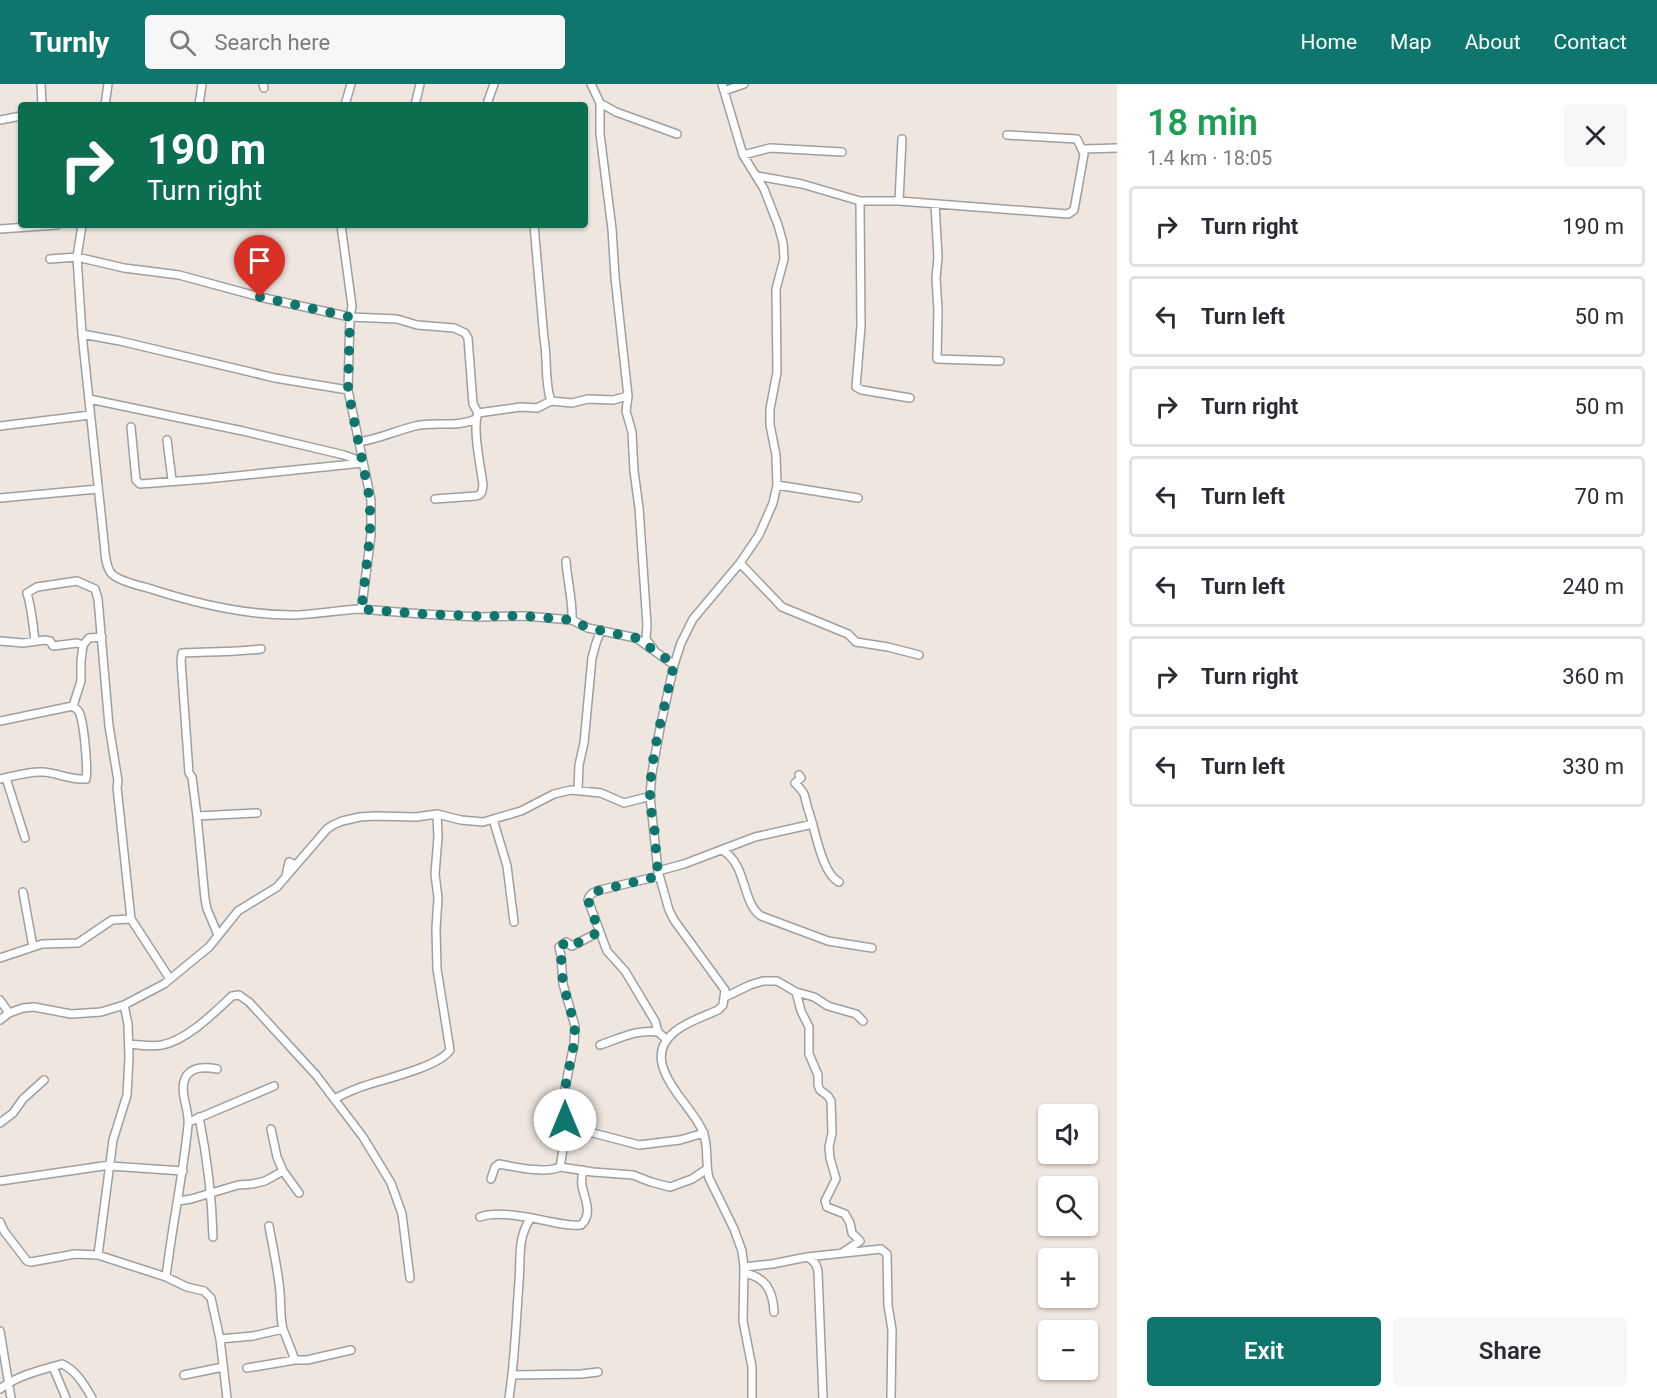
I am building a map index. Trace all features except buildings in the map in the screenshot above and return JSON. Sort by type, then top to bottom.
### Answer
[{"type":"street","points":[[41,84],[42,102]]},
{"type":"street","points":[[105,102],[108,84]]},
{"type":"street","points":[[199,102],[202,84]]},
{"type":"street","points":[[346,102],[351,84]]},
{"type":"street","points":[[416,102],[420,84]]},
{"type":"street","points":[[488,101],[494,84]]},
{"type":"street","points":[[591,84],[600,103],[600,134],[612,229],[628,396],[626,411],[632,432],[639,508],[646,639],[655,651]]},
{"type":"street","points":[[744,84],[723,87],[743,155],[757,176],[774,214],[783,243],[784,259],[776,289],[778,365],[770,409],[777,485],[773,503],[759,535],[740,563],[693,619],[681,643],[674,664],[658,740],[651,795],[658,873],[669,910],[725,990],[723,1005],[718,1010],[679,1028],[667,1040],[662,1056],[662,1067],[665,1076],[698,1121],[704,1133],[709,1178],[742,1251],[743,1322],[752,1367],[752,1398]]},
{"type":"street","points":[[600,103],[616,112],[676,134]]},
{"type":"street","points":[[0,120],[18,117]]},
{"type":"street","points":[[757,176],[802,184],[860,201],[899,201],[1068,214],[1074,210],[1084,154],[1077,140],[1007,135]]},
{"type":"street","points":[[899,201],[902,139]]},
{"type":"street","points":[[743,155],[770,148],[842,152]]},
{"type":"street","points":[[1083,149],[1117,148]]},
{"type":"street","points":[[860,201],[861,326],[856,387],[910,398]]},
{"type":"street","points":[[935,204],[938,257],[937,359],[1000,361]]},
{"type":"street","points":[[0,229],[18,228]]},
{"type":"street","points":[[82,228],[77,257],[82,334],[106,560],[113,576],[180,598],[251,612],[294,615],[360,609],[572,620],[581,625],[636,638],[674,664]]},
{"type":"street","points":[[341,228],[352,306],[348,390],[370,500],[370,535],[360,609]]},
{"type":"street","points":[[534,228],[547,355],[547,382],[551,401]]},
{"type":"street","points":[[50,260],[77,257],[124,268],[179,275],[260,297],[350,317],[397,319],[417,325],[454,328],[465,333],[468,338],[473,404],[477,416],[482,492],[476,496],[435,499]]},
{"type":"street","points":[[82,334],[295,382],[348,390]]},
{"type":"street","points":[[359,441],[374,440],[413,426],[465,423],[477,416],[521,407],[537,408],[551,401],[572,403],[588,399],[613,400],[628,396]]},
{"type":"street","points":[[89,399],[324,450],[355,459],[353,464]]},
{"type":"street","points":[[0,426],[90,415]]},
{"type":"street","points":[[131,427],[137,482],[147,484],[363,463]]},
{"type":"street","points":[[167,440],[172,480]]},
{"type":"street","points":[[777,485],[858,498]]},
{"type":"street","points":[[0,498],[98,489]]},
{"type":"street","points":[[566,561],[572,620]]},
{"type":"street","points":[[740,563],[782,607],[848,634],[856,642],[919,655]]},
{"type":"street","points":[[35,642],[31,605],[27,593],[37,587],[77,581],[95,589],[102,637],[109,726],[118,781],[131,919],[170,979]]},
{"type":"street","points":[[578,790],[592,658],[601,630]]},
{"type":"street","points":[[73,706],[81,681],[83,645],[89,638],[102,637]]},
{"type":"street","points":[[0,641],[22,643],[45,640],[50,641],[53,646],[77,643],[83,645]]},
{"type":"street","points":[[218,935],[205,899],[197,816],[192,777],[189,773],[182,653],[261,649]]},
{"type":"street","points":[[0,721],[73,706]]},
{"type":"street","points":[[25,838],[3,778],[44,772],[78,780],[86,779],[88,770],[84,733],[79,711],[73,706]]},
{"type":"street","points":[[799,775],[801,778],[795,783],[805,795],[827,871],[839,882]]},
{"type":"street","points":[[0,1020],[9,1013],[34,1007],[71,1014],[101,1012],[124,1005],[164,984],[209,947],[238,911],[277,887],[286,876],[289,862],[296,865],[327,829],[342,821],[360,817],[416,817],[437,814],[483,822],[521,811],[554,794],[578,790],[602,793],[624,803],[651,795]]},
{"type":"street","points":[[197,816],[256,813]]},
{"type":"street","points":[[334,1099],[361,1087],[432,1064],[447,1055],[450,1050],[437,969],[438,898],[435,874],[437,814]]},
{"type":"street","points":[[493,819],[507,867],[514,922]]},
{"type":"street","points":[[667,1040],[658,1032],[655,1021],[625,971],[607,951],[588,900],[590,896],[593,892],[658,873],[756,837],[813,824]]},
{"type":"street","points":[[722,850],[729,854],[737,865],[754,910],[761,916],[828,941],[872,948]]},
{"type":"street","points":[[23,892],[33,947]]},
{"type":"street","points":[[0,958],[42,944],[78,943],[111,920],[131,919]]},
{"type":"street","points":[[560,1167],[566,1132],[563,1098],[574,1044],[575,1026],[563,984],[559,948],[566,942],[572,946],[599,932]]},
{"type":"street","points":[[725,997],[750,985],[763,981],[777,981],[796,992],[808,994],[828,1006],[856,1014],[863,1022]]},
{"type":"street","points":[[796,992],[801,1011],[809,1027],[809,1054],[818,1075],[818,1085],[831,1101],[832,1133],[829,1147],[836,1179],[825,1201],[828,1207],[845,1214],[852,1233],[860,1241],[842,1253]]},
{"type":"street","points":[[129,1044],[161,1045],[171,1042],[193,1030],[232,996],[238,995],[249,1002],[316,1075],[363,1137],[390,1183],[402,1214],[410,1278]]},
{"type":"street","points":[[0,1000],[9,1013]]},
{"type":"street","points":[[98,1255],[113,1140],[127,1095],[129,1044],[124,1005]]},
{"type":"street","points":[[600,1045],[639,1031],[658,1032]]},
{"type":"street","points":[[166,1277],[189,1122],[183,1094],[184,1082],[188,1073],[195,1069],[207,1067],[217,1069]]},
{"type":"street","points":[[0,1124],[44,1080]]},
{"type":"street","points":[[189,1122],[200,1121],[274,1086]]},
{"type":"street","points":[[200,1121],[213,1216],[213,1238]]},
{"type":"street","points":[[271,1129],[277,1157],[299,1193]]},
{"type":"street","points":[[566,1132],[592,1133],[639,1145],[680,1140],[704,1133]]},
{"type":"street","points":[[491,1179],[495,1167],[499,1164],[516,1168],[557,1169],[560,1167],[633,1175],[670,1187],[692,1179],[707,1169]]},
{"type":"street","points":[[0,1180],[110,1165],[183,1171]]},
{"type":"street","points":[[178,1201],[238,1185],[265,1181],[283,1170]]},
{"type":"street","points":[[480,1217],[493,1214],[520,1216],[528,1222],[581,1225],[587,1214],[587,1204],[581,1185],[582,1170]]},
{"type":"street","points":[[0,1222],[2,1232],[25,1259],[31,1262],[75,1254],[98,1255],[208,1293],[220,1339],[227,1398]]},
{"type":"street","points":[[509,1398],[513,1375],[520,1246],[528,1222]]},
{"type":"street","points":[[268,1226],[280,1292],[280,1317],[295,1360]]},
{"type":"street","points":[[744,1270],[807,1257],[842,1253],[881,1250],[887,1254],[887,1293],[892,1330],[891,1398]]},
{"type":"street","points":[[807,1257],[817,1266],[818,1272],[823,1398]]},
{"type":"street","points":[[744,1270],[766,1283],[774,1312]]},
{"type":"street","points":[[220,1339],[253,1336],[283,1329]]},
{"type":"street","points":[[0,1331],[11,1398]]},
{"type":"street","points":[[248,1368],[307,1360],[351,1350]]},
{"type":"street","points":[[0,1389],[22,1376],[62,1364],[68,1367],[84,1385],[92,1398]]},
{"type":"street","points":[[53,1367],[66,1398]]},
{"type":"street","points":[[184,1375],[223,1367]]},
{"type":"street","points":[[513,1375],[598,1372]]},
{"type":"route","points":[[260,297],[350,317],[348,390],[370,500],[370,535],[360,609],[572,620],[588,628],[636,638],[674,664],[660,728],[650,796],[659,876],[593,892],[588,900],[599,932],[572,946],[566,942],[559,948],[563,984],[575,1026],[574,1044],[563,1098],[565,1120]]}]
